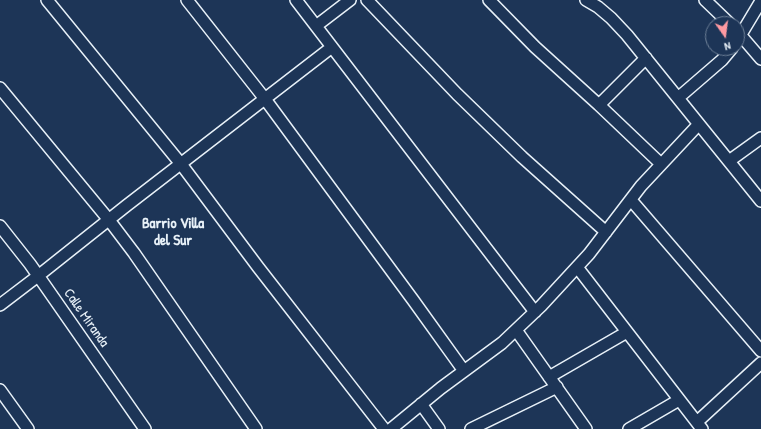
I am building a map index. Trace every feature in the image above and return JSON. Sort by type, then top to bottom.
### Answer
[{"type":"street","points":[[47,0],[120,88],[180,164],[384,429]]},
{"type":"street","points":[[187,0],[265,99],[464,371]]},
{"type":"street","points":[[296,0],[535,312]]},
{"type":"street","points":[[316,26],[350,0]]},
{"type":"street","points":[[367,0],[456,94],[522,157],[606,232]]},
{"type":"street","points":[[489,0],[535,47],[662,164]]},
{"type":"street","points":[[586,0],[598,7],[611,18],[627,35],[761,201]]},
{"type":"street","points":[[705,0],[722,16]]},
{"type":"street","points":[[745,25],[761,1]]},
{"type":"street","points":[[745,43],[761,59]]},
{"type":"street","points":[[0,305],[180,164],[332,48]]},
{"type":"street","points":[[678,98],[725,56]]},
{"type":"street","points":[[599,105],[646,58]]},
{"type":"street","points":[[0,88],[109,220],[256,429]]},
{"type":"street","points":[[391,429],[421,404],[502,343],[535,312],[589,254],[646,181],[699,124]]},
{"type":"street","points":[[729,161],[761,138]]},
{"type":"street","points":[[631,200],[760,347]]},
{"type":"street","name":"Calle Miranda","points":[[0,226],[38,276],[145,429]]},
{"type":"street","points":[[577,267],[700,426],[761,363]]},
{"type":"street","points":[[516,330],[586,429]]},
{"type":"street","points":[[550,377],[627,332]]},
{"type":"street","points":[[472,429],[557,387]]},
{"type":"street","points":[[0,390],[23,427]]},
{"type":"street","points":[[629,429],[679,400]]},
{"type":"street","points":[[421,404],[439,429]]},
{"type":"district","name":"Barrio Villa del Sur","points":[[173,232]]}]
